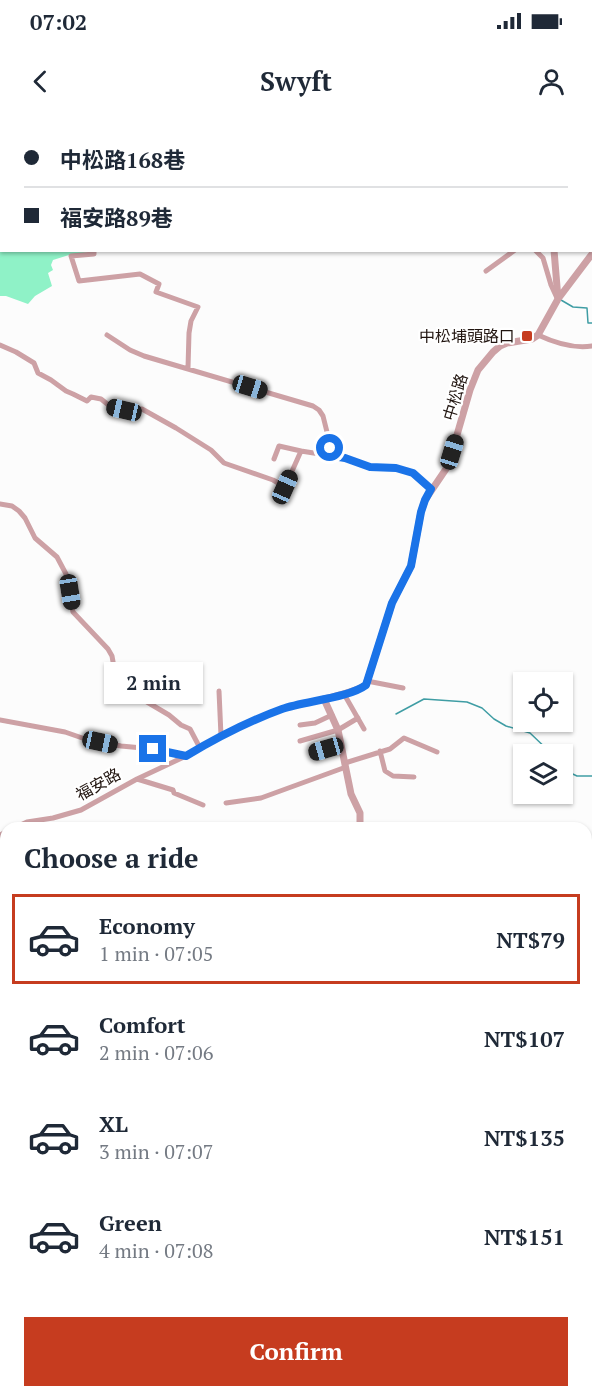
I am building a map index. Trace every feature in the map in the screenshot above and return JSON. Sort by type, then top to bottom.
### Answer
[{"type":"street","points":[[94,252],[94,254],[71,256],[79,280],[140,274],[159,284],[156,292],[198,307],[191,321],[189,333],[188,368]]},
{"type":"street","points":[[486,271],[512,252]]},
{"type":"street","points":[[537,252],[543,258],[558,299]]},
{"type":"street","points":[[554,252],[558,299]]},
{"type":"street","points":[[592,254],[558,299],[538,336],[581,348],[592,346]]},
{"type":"street","points":[[107,334],[130,350],[144,356],[312,406],[323,416],[333,456]]},
{"type":"street","name":"中松路","points":[[367,681],[392,603],[411,566],[425,500],[448,466],[478,370],[501,346],[538,336]]},
{"type":"street","points":[[0,345],[34,363],[38,373],[66,392],[87,401],[91,397],[101,399],[111,407],[124,410],[142,409],[211,450],[224,463],[273,480],[285,487],[301,451]]},
{"type":"street","points":[[274,459],[279,446],[345,458],[370,467],[396,468],[413,473],[431,489]]},
{"type":"street","points":[[0,504],[12,507],[26,518],[36,538],[57,557],[66,574],[73,612],[108,649],[112,656],[115,673],[147,702],[169,715],[181,726],[190,729],[200,748]]},
{"type":"street","points":[[360,822],[360,813],[351,794],[338,730],[324,699],[362,688],[367,681],[403,688]]},
{"type":"street","points":[[219,691],[221,736]]},
{"type":"street","points":[[344,694],[364,729]]},
{"type":"street","name":"福安路","points":[[27,822],[81,810],[221,736],[282,709],[324,699]]},
{"type":"street","points":[[300,725],[315,723],[332,715]]},
{"type":"street","points":[[300,741],[338,730],[358,718]]},
{"type":"street","points":[[0,720],[65,732],[88,740],[186,756]]},
{"type":"street","points":[[226,803],[261,798],[390,749],[404,738],[437,752]]},
{"type":"street","points":[[312,753],[340,745]]},
{"type":"street","points":[[380,751],[385,771],[393,776],[414,777]]},
{"type":"street","points":[[137,779],[173,790],[174,793],[204,805]]},
{"type":"green space","points":[[0,252],[90,252],[53,260],[51,265],[53,270],[48,273],[52,286],[35,296],[28,304],[0,296]]},
{"type":"waterway","points":[[561,300],[573,307],[587,308],[588,323],[592,323]]},
{"type":"waterway","points":[[396,714],[424,699],[467,702],[482,708],[506,726],[530,733],[542,744]]},
{"type":"waterway","points":[[573,774],[592,776]]},
{"type":"place","name":"中松埔頭路口","points":[[527,336]]},
{"type":"route","points":[[153,749],[186,756],[221,736],[282,709],[344,694],[366,685],[392,603],[411,566],[421,512],[431,489],[413,473],[396,468],[370,467],[333,456],[330,448]]}]
